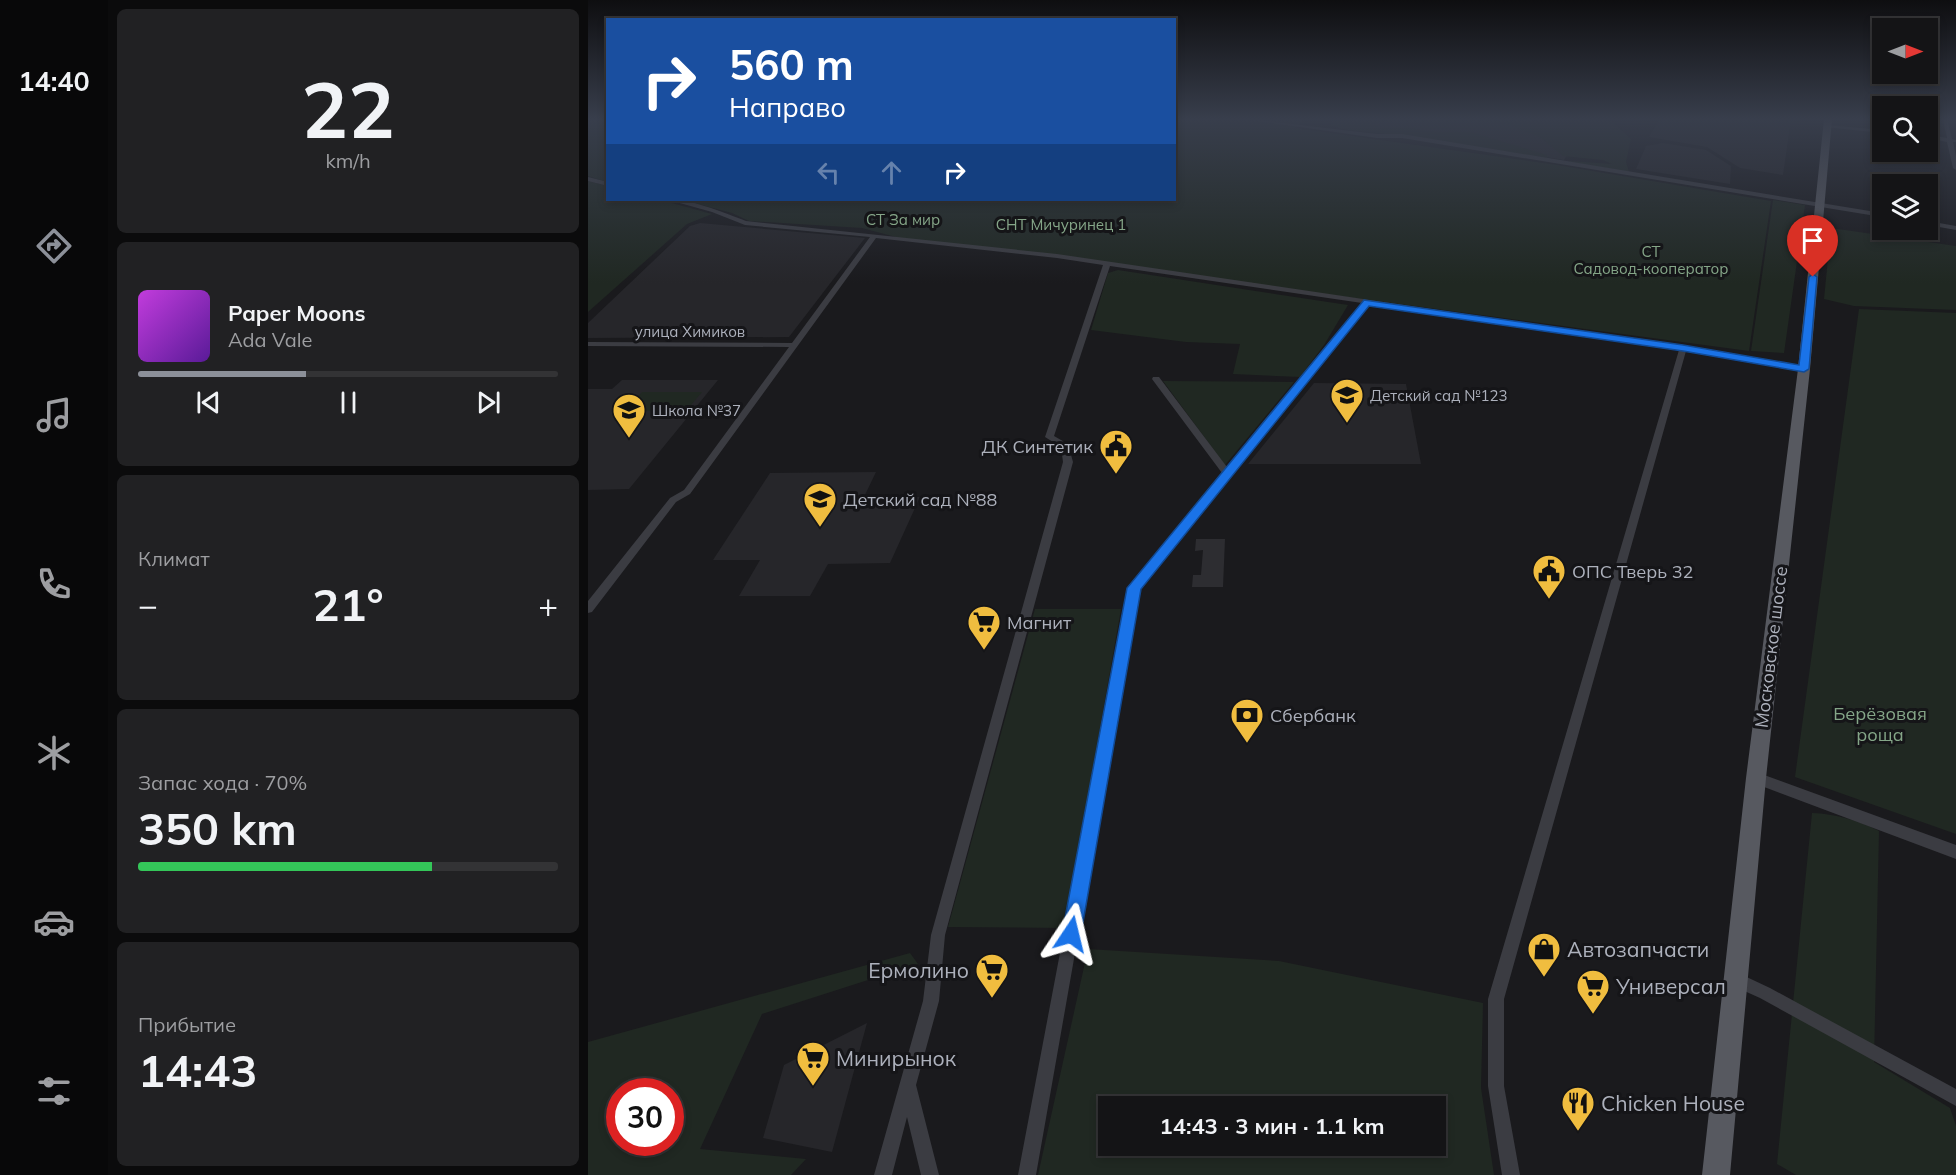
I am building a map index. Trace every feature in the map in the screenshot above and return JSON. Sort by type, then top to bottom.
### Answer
[{"type":"main road","name":"Московское шоссе","points":[[1716,1175],[1756,778],[1804,369],[1823,174]]},
{"type":"street","points":[[1631,174],[1872,214]]},
{"type":"street","points":[[588,179],[606,184]]},
{"type":"street","points":[[676,201],[714,211],[745,223],[1057,256],[1683,348],[1804,369]]},
{"type":"street","points":[[1938,225],[1956,228]]},
{"type":"street","points":[[588,609],[673,500],[687,492],[874,236]]},
{"type":"street","points":[[883,1175],[931,1001],[938,935],[1068,462],[1065,446],[1049,437],[1107,264]]},
{"type":"street","points":[[1027,1175],[1134,588],[1367,302]]},
{"type":"street","name":"улица Химиков","points":[[588,344],[793,345]]},
{"type":"street","points":[[1511,1175],[1497,1086],[1496,999],[1683,348]]},
{"type":"street","points":[[1156,379],[1227,473]]},
{"type":"street","points":[[1756,778],[1956,852]]},
{"type":"street","points":[[1736,980],[1765,993],[1956,1098]]},
{"type":"street","points":[[908,1084],[930,1175]]},
{"type":"shaded area","points":[[1666,174],[1731,174],[1730,184]]},
{"type":"shaded area","points":[[700,223],[865,238],[789,337],[588,338],[588,323],[690,226]]},
{"type":"shaded area","name":"Школа №37","points":[[622,380],[718,380],[629,489],[588,490],[588,389],[612,389]]},
{"type":"shaded area","name":"Детский сад №123","points":[[1314,383],[1406,384],[1421,464],[1248,464]]},
{"type":"shaded area","name":"Детский сад №88","points":[[876,472],[864,497],[920,497],[890,563],[828,564],[810,596],[739,596],[760,560],[713,560],[770,473]]},
{"type":"shaded area","points":[[867,1023],[832,1152],[763,1138],[784,1065]]},
{"type":"green space","points":[[588,174],[606,174],[606,182],[588,176]]},
{"type":"green space","points":[[1176,174],[1610,174],[1771,201],[1749,351],[1227,281],[1062,256],[907,240],[862,228],[749,221],[732,213],[687,201],[1176,201]]},
{"type":"green space","points":[[588,181],[606,186],[606,201],[665,201],[712,214],[687,224],[588,312]]},
{"type":"green space","points":[[1773,200],[1805,205],[1784,353],[1751,351]]},
{"type":"green space","points":[[1831,228],[1872,234],[1872,240],[1914,240],[1956,246],[1956,310],[1854,306],[1824,299]]},
{"type":"green space","points":[[1118,270],[1348,305],[1324,345],[1300,377],[1233,374],[1240,344],[1186,342],[1091,330],[1108,273]]},
{"type":"green space","name":"Берёзовая роща","points":[[1859,309],[1956,313],[1956,834],[1795,777]]},
{"type":"green space","points":[[1163,381],[1294,382],[1225,465]]},
{"type":"green space","points":[[642,392],[702,392],[686,411],[624,411]]},
{"type":"green space","points":[[1035,609],[1121,609],[1065,928],[948,927]]},
{"type":"green space","points":[[1812,813],[1846,818],[1879,831],[1874,1062],[1950,1108],[1956,1126],[1956,1175],[1796,1175],[1777,1164]]},
{"type":"green space","points":[[1088,949],[1279,961],[1483,1003],[1481,1088],[1494,1175],[1038,1175]]},
{"type":"green space","points":[[910,953],[918,964],[762,1014],[700,1149],[806,1159],[791,1175],[588,1175],[588,1042]]},
{"type":"building","points":[[1196,539],[1225,539],[1223,587],[1192,587],[1193,575],[1201,575],[1203,550],[1195,551]]},
{"type":"place","name":"Детский сад №123","points":[[1347,424]]},
{"type":"place","name":"Школа №37","points":[[629,439]]},
{"type":"place","name":"ДК Синтетик","points":[[1116,475]]},
{"type":"place","name":"Детский сад №88","points":[[820,528]]},
{"type":"place","name":"ОПС Тверь 32","points":[[1549,600]]},
{"type":"place","name":"Магнит","points":[[984,651]]},
{"type":"place","name":"Сбербанк","points":[[1247,744]]},
{"type":"place","name":"Автозапчасти","points":[[1544,978]]},
{"type":"place","name":"Ермолино","points":[[992,999]]},
{"type":"place","name":"Универсал","points":[[1593,1015]]},
{"type":"place","name":"Минирынок","points":[[813,1087]]},
{"type":"place","name":"Chicken House","points":[[1578,1132]]},
{"type":"route","points":[[1071,934],[1134,588],[1367,302],[1683,348],[1804,369],[1813,277]]},
{"type":"park label","name":"СТ За мир","points":[[903,219]]},
{"type":"park label","name":"СНТ Мичуринец 1","points":[[1061,224]]},
{"type":"park label","name":"СТ Садовод-кооператор","points":[[1651,260]]}]
